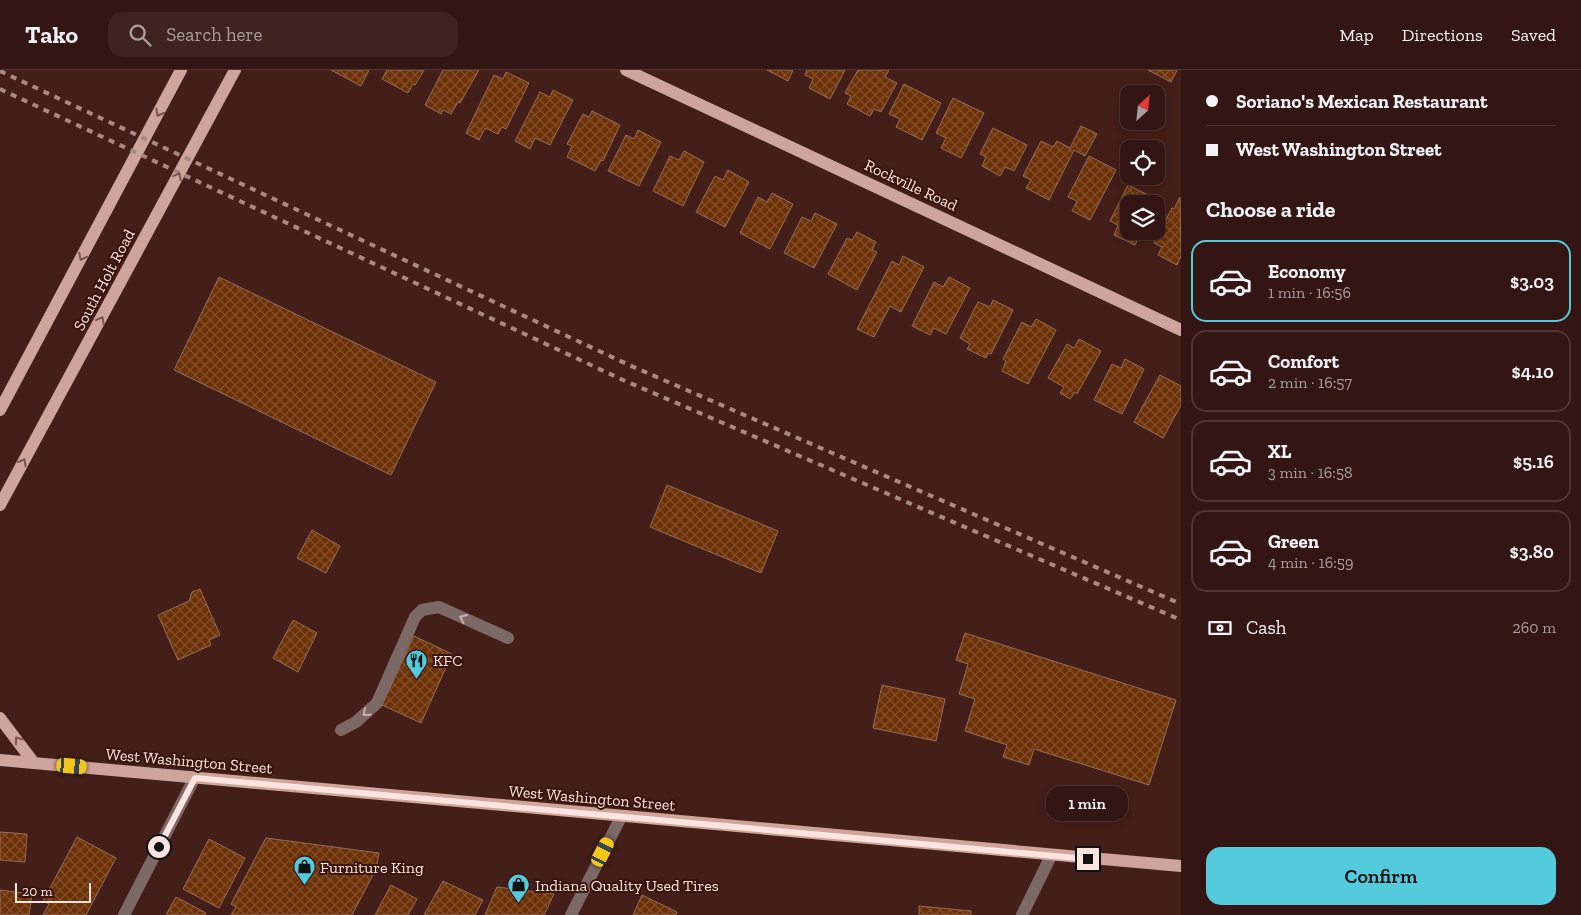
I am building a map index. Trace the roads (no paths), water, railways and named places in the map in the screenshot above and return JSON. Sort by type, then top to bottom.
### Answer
[{"type":"main road","name":"South Holt Road","points":[[0,410],[182,70]]},
{"type":"main road","name":"South Holt Road","points":[[0,505],[235,70]]},
{"type":"main road","name":"Rockville Road","points":[[626,70],[1181,330]]},
{"type":"main road","points":[[0,718],[34,763]]},
{"type":"main road","name":"West Washington Street","points":[[0,760],[1051,856],[1181,866]]},
{"type":"street","points":[[341,730],[356,722],[376,703],[415,617],[422,610],[439,607],[508,638]]},
{"type":"street","points":[[124,915],[195,778]]},
{"type":"street","points":[[571,915],[621,817]]},
{"type":"street","points":[[1022,915],[1051,856]]},
{"type":"railway","points":[[0,71],[629,365],[1181,604]]},
{"type":"railway","points":[[0,89],[623,380],[1181,620]]},
{"type":"place","name":"KFC","points":[[417,679]]},
{"type":"place","name":"Furniture King","points":[[304,886]]},
{"type":"place","name":"Indiana Quality Used Tires","points":[[519,904]]}]
